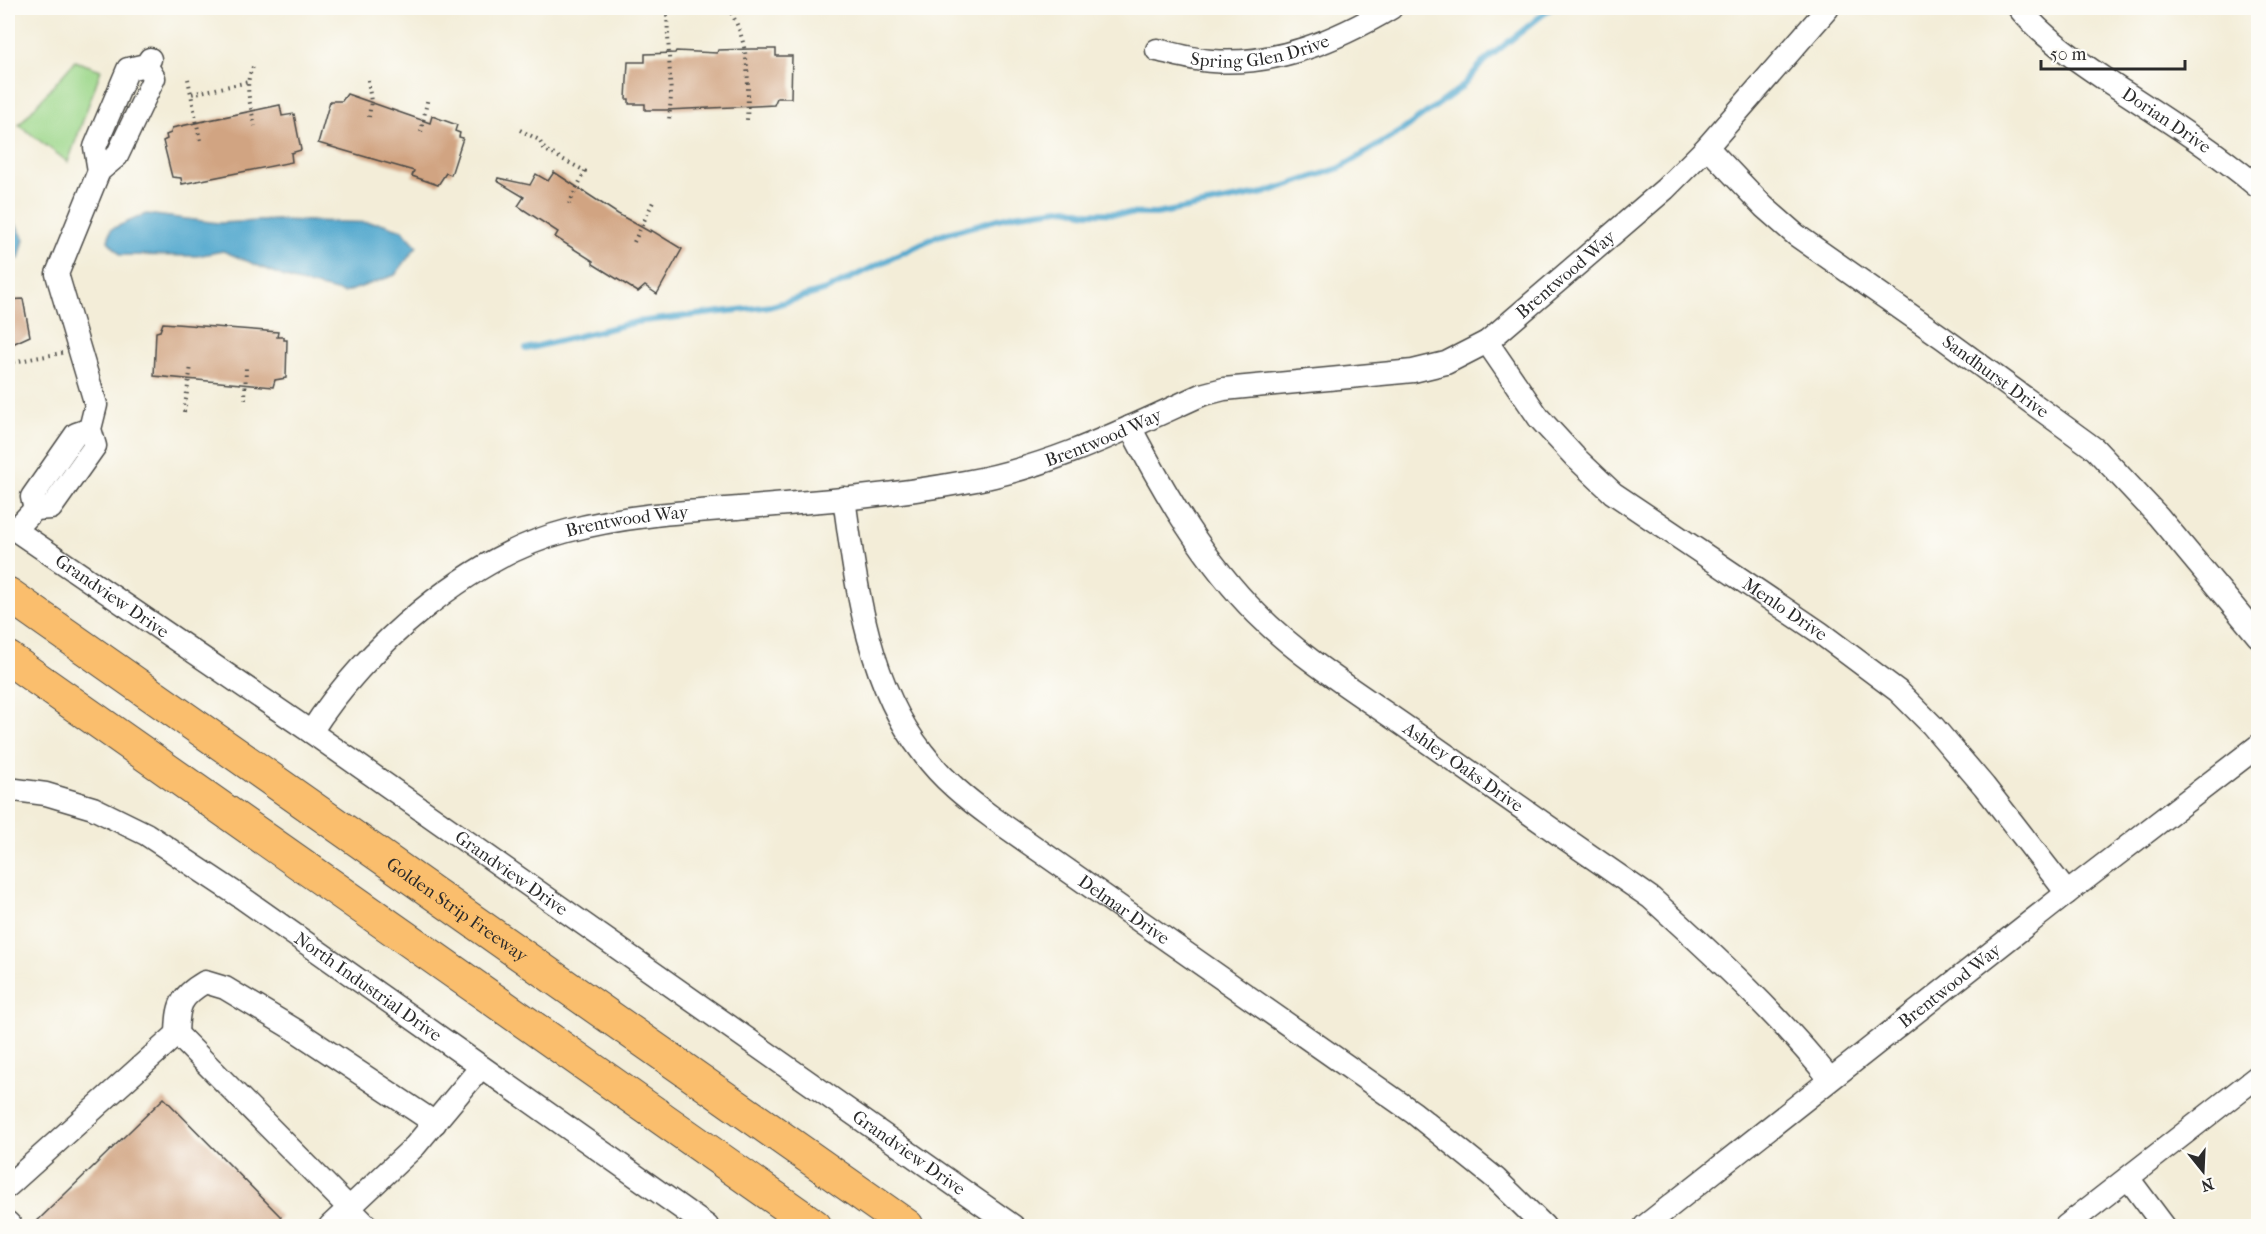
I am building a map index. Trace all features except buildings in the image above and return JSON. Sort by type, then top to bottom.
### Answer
[{"type":"highway","name":"Golden Strip Freeway","points":[[8,594],[907,1227]]},
{"type":"highway","points":[[8,658],[815,1227]]},
{"type":"street","name":"Spring Glen Drive","points":[[1157,50],[1210,61],[1261,59],[1327,42],[1391,8]]},
{"type":"street","name":"Brentwood Way","points":[[311,732],[332,699],[411,619],[495,560],[525,545],[566,531],[628,519],[844,498],[964,483],[1054,459],[1201,395],[1224,389],[1413,371],[1446,363],[1487,342],[1657,196],[1707,147],[1828,8]]},
{"type":"street","name":"Dorian Drive","points":[[2019,8],[2045,35],[2075,59],[2199,142],[2259,187]]},
{"type":"street","points":[[11,527],[35,509],[51,508],[95,446],[90,429],[96,405],[57,274],[99,171],[95,147],[128,69],[148,62]]},
{"type":"street","name":"Sandhurst Drive","points":[[1707,147],[1764,207],[1796,235],[1962,351],[2095,449],[2158,516],[2259,636]]},
{"type":"street","name":"Menlo Drive","points":[[1487,342],[1539,418],[1613,493],[1819,632],[1899,691],[1932,725],[1984,786],[2067,893]]},
{"type":"street","name":"Ashley Oaks Drive","points":[[1130,427],[1156,477],[1189,528],[1223,576],[1258,615],[1334,676],[1651,898],[1781,1023],[1830,1079]]},
{"type":"street","name":"Delmar Drive","points":[[844,498],[862,612],[878,666],[907,730],[942,776],[993,819],[1414,1113],[1496,1179],[1544,1227]]},
{"type":"street","name":"Grandview Drive","points":[[11,527],[311,732],[1013,1227]]},
{"type":"street","name":"Brentwood Way","points":[[1645,1227],[2067,893],[2259,746]]},
{"type":"street","name":"North Industrial Drive","points":[[8,789],[46,794],[93,808],[146,834],[707,1227]]},
{"type":"street","points":[[8,1186],[177,1034],[178,1010],[187,993],[205,982],[225,988],[295,1030],[435,1124]]},
{"type":"street","points":[[177,1034],[367,1227]]},
{"type":"street","points":[[330,1227],[415,1146],[481,1067]]},
{"type":"street","points":[[2066,1227],[2259,1076]]},
{"type":"street","points":[[2128,1179],[2164,1227]]},
{"type":"street","points":[[8,1223],[11,1227]]},
{"type":"path","points":[[728,8],[734,15],[747,62],[747,120]]},
{"type":"path","points":[[667,15],[671,96],[669,121]]},
{"type":"path","points":[[253,67],[248,75],[248,93],[255,126]]},
{"type":"path","points":[[188,79],[200,140]]},
{"type":"path","points":[[368,80],[371,102],[369,117]]},
{"type":"path","points":[[191,94],[249,82]]},
{"type":"path","points":[[422,132],[428,97]]},
{"type":"path","points":[[520,130],[539,140],[545,150],[585,171],[569,204]]},
{"type":"path","points":[[634,242],[653,202]]},
{"type":"path","points":[[8,363],[66,352]]},
{"type":"path","points":[[184,412],[191,366]]},
{"type":"path","points":[[245,400],[246,368]]},
{"type":"green space","points":[[75,61],[101,70],[68,162],[19,125]]},
{"type":"water","points":[[8,193],[9,212],[24,239],[19,259],[8,256]]},
{"type":"water","points":[[146,214],[219,223],[277,220],[381,223],[402,230],[417,246],[395,275],[344,293],[292,280],[223,251],[197,256],[121,255],[108,241],[111,229]]},
{"type":"waterway","points":[[526,349],[636,322],[772,306],[826,290],[937,236],[1013,215],[1067,208],[1087,213],[1156,214],[1264,193],[1340,168],[1400,132],[1462,87],[1483,62],[1551,8]]}]
